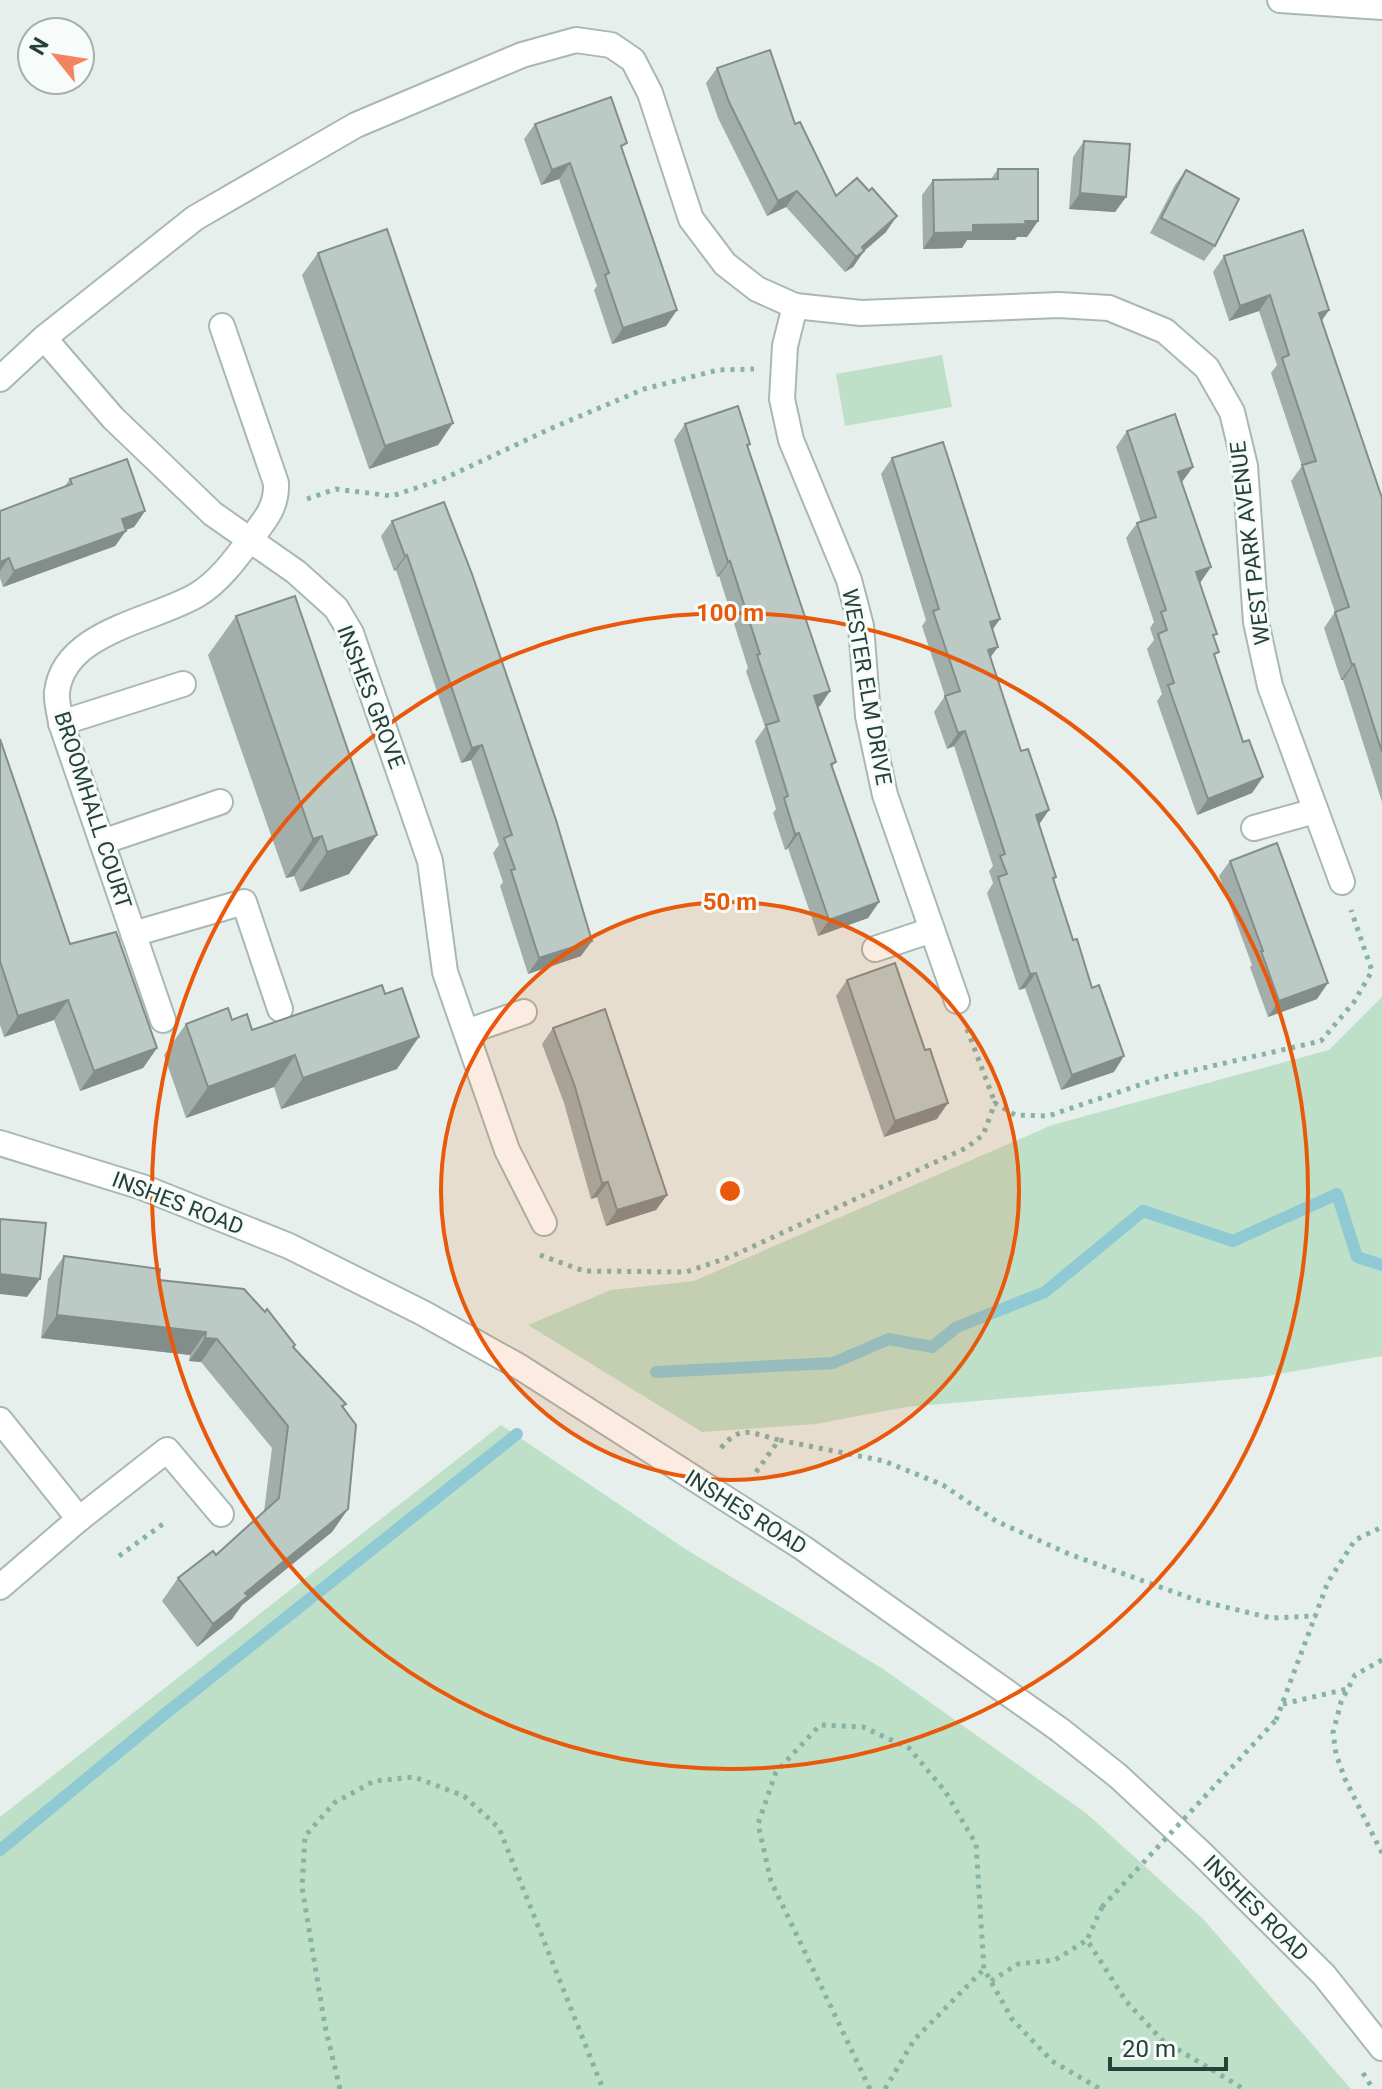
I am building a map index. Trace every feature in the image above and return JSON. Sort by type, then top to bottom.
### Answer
[{"type":"street","points":[[1280,0],[1382,7]]},
{"type":"street","name":"WEST PARK AVENUE","points":[[0,379],[44,338],[195,218],[356,125],[522,55],[576,40],[611,45],[633,60],[650,93],[691,219],[725,264],[757,289],[795,306],[861,313],[1059,305],[1109,308],[1165,331],[1207,368],[1232,412],[1245,466],[1256,622],[1270,686],[1342,882]]},
{"type":"street","name":"WESTER ELM DRIVE","points":[[795,306],[785,346],[782,399],[791,440],[849,580],[861,626],[868,716],[885,795],[957,1001]]},
{"type":"street","points":[[222,326],[276,483],[277,498],[270,513]]},
{"type":"street","name":"INSHES GROVE","points":[[44,338],[113,418],[213,514],[296,572],[336,608],[351,633],[430,861],[445,972],[507,1150],[544,1223]]},
{"type":"street","name":"BROOMHALL COURT","points":[[163,1020],[61,723],[57,692],[66,668],[80,648],[103,634],[164,612],[201,593],[250,540],[270,513]]},
{"type":"street","points":[[61,723],[183,684]]},
{"type":"street","points":[[102,842],[220,802]]},
{"type":"street","points":[[1254,828],[1315,811]]},
{"type":"street","name":"BROOMHALL COURT","points":[[133,934],[244,902],[280,1009]]},
{"type":"street","points":[[875,949],[932,930]]},
{"type":"street","points":[[466,1032],[524,1012]]},
{"type":"street","name":"INSHES ROAD","points":[[0,1143],[142,1187],[186,1204],[289,1246],[409,1306],[520,1367],[803,1548],[1060,1730],[1118,1776],[1324,1975],[1382,2048]]},
{"type":"street","points":[[0,1420],[79,1519]]},
{"type":"street","points":[[0,1587],[79,1519],[167,1450],[221,1514]]},
{"type":"path","points":[[270,513],[336,489],[392,496],[443,479],[644,389],[718,370],[783,368]]},
{"type":"path","points":[[957,1001],[995,1103],[1015,1115],[1048,1116],[1160,1078],[1321,1041],[1354,1002],[1372,971],[1342,882]]},
{"type":"path","points":[[533,1248],[542,1257],[584,1271],[686,1272],[730,1257],[966,1148],[983,1135],[995,1103]]},
{"type":"path","points":[[721,1448],[733,1433],[744,1431],[884,1461],[943,1485],[996,1521],[1069,1554],[1196,1600],[1271,1618],[1316,1616]]},
{"type":"path","points":[[756,1472],[779,1440]]},
{"type":"path","points":[[119,1556],[163,1524]]},
{"type":"path","points":[[991,1981],[1018,1964],[1055,1960],[1087,1940],[1102,1907],[1276,1720],[1328,1582],[1355,1540],[1382,1527]]},
{"type":"path","points":[[1382,1660],[1355,1675],[1341,1702],[1333,1733],[1336,1754],[1382,1853]]},
{"type":"path","points":[[1282,1704],[1348,1689]]},
{"type":"path","points":[[870,2089],[771,1881],[758,1824],[776,1772],[820,1725],[863,1727],[909,1748],[945,1791],[976,1844],[984,1969],[1012,2019],[1052,2061],[1100,2089]]},
{"type":"path","points":[[340,2089],[325,2026],[302,1887],[305,1836],[334,1803],[374,1781],[414,1777],[464,1796],[499,1828],[603,2089]]},
{"type":"path","points":[[1159,1837],[1170,1848]]},
{"type":"path","points":[[1087,1940],[1126,2001],[1162,2040],[1244,2089]]},
{"type":"path","points":[[885,2089],[914,2040],[984,1969]]},
{"type":"path","points":[[1357,2065],[1373,2089]]},
{"type":"green space","points":[[942,355],[952,407],[845,426],[836,374]]},
{"type":"green space","points":[[1382,997],[1382,1356],[1262,1377],[906,1407],[816,1424],[702,1432],[528,1325],[611,1290],[694,1281],[1052,1125],[1329,1050]]},
{"type":"green space","points":[[501,1425],[687,1550],[883,1669],[1086,1813],[1204,1920],[1351,2089],[0,2089],[0,1817]]},
{"type":"building","points":[[770,50],[795,124],[800,122],[836,196],[857,178],[869,191],[872,188],[897,216],[862,247],[864,251],[856,257],[797,191],[778,201],[729,102],[717,68]]},
{"type":"building","points":[[611,97],[627,143],[621,146],[677,310],[623,328],[605,275],[609,273],[570,163],[552,170],[535,124]]},
{"type":"building","points":[[1084,141],[1130,144],[1126,197],[1080,193]]},
{"type":"building","points":[[998,169],[1038,169],[1038,221],[973,225],[973,232],[934,233],[933,180],[998,179]]},
{"type":"building","points":[[1186,170],[1239,199],[1215,246],[1161,218]]},
{"type":"building","points":[[387,229],[453,423],[385,446],[318,253]]},
{"type":"building","points":[[1303,230],[1329,310],[1319,313],[1382,498],[1382,752],[1335,612],[1349,607],[1302,465],[1316,461],[1282,358],[1289,355],[1270,295],[1240,306],[1224,256]]},
{"type":"building","points":[[738,406],[750,444],[747,445],[830,691],[814,696],[836,762],[831,764],[879,902],[829,920],[784,798],[788,796],[766,725],[779,721],[685,424]]},
{"type":"building","points":[[1175,414],[1193,467],[1178,472],[1211,567],[1196,572],[1217,634],[1213,635],[1219,652],[1214,654],[1243,742],[1249,740],[1263,777],[1208,799],[1168,685],[1174,683],[1158,634],[1167,630],[1161,612],[1166,610],[1137,523],[1156,517],[1127,431]]},
{"type":"building","points":[[943,442],[1000,619],[990,622],[998,647],[988,650],[1021,751],[1028,749],[1049,810],[1036,815],[1056,877],[1053,878],[1092,988],[1099,985],[1124,1056],[1072,1075],[1036,973],[1030,974],[998,877],[1007,874],[1000,856],[1005,854],[965,731],[958,733],[945,696],[960,691],[933,611],[939,609],[892,458]]},
{"type":"building","points":[[127,459],[145,511],[122,519],[126,531],[14,571],[9,558],[0,562],[0,511],[72,484],[70,479]]},
{"type":"building","points":[[444,502],[472,574],[556,820],[592,941],[539,958],[511,870],[515,869],[504,838],[512,835],[482,745],[472,748],[407,555],[392,521]]},
{"type":"building","points":[[295,596],[377,835],[327,852],[322,836],[313,839],[236,616]]},
{"type":"building","points":[[0,739],[70,944],[116,932],[157,1048],[94,1071],[68,1000],[18,1016],[0,961]]},
{"type":"building","points":[[1277,843],[1328,983],[1279,1001],[1230,861]]},
{"type":"building","points":[[895,963],[925,1050],[930,1049],[948,1103],[895,1121],[847,980]]},
{"type":"building","points":[[382,985],[385,994],[402,988],[419,1037],[303,1078],[295,1055],[208,1087],[186,1024],[228,1008],[232,1020],[247,1014],[252,1030]]},
{"type":"building","points":[[605,1009],[667,1195],[617,1210],[608,1182],[602,1183],[575,1087],[553,1028]]},
{"type":"building","points":[[0,1219],[46,1223],[40,1279],[0,1274]]},
{"type":"building","points":[[64,1256],[160,1269],[159,1280],[244,1289],[265,1312],[267,1309],[295,1345],[293,1347],[346,1404],[342,1406],[356,1425],[348,1509],[245,1593],[248,1596],[213,1624],[178,1578],[213,1551],[216,1555],[279,1498],[288,1426],[217,1339],[205,1338],[206,1332],[57,1315]]},
{"type":"waterway","points":[[656,1372],[833,1363],[889,1339],[932,1347],[957,1327],[1045,1292],[1143,1211],[1233,1241],[1337,1194],[1357,1257],[1382,1265]]},
{"type":"waterway","points":[[0,1850],[160,1718],[517,1434]]}]
